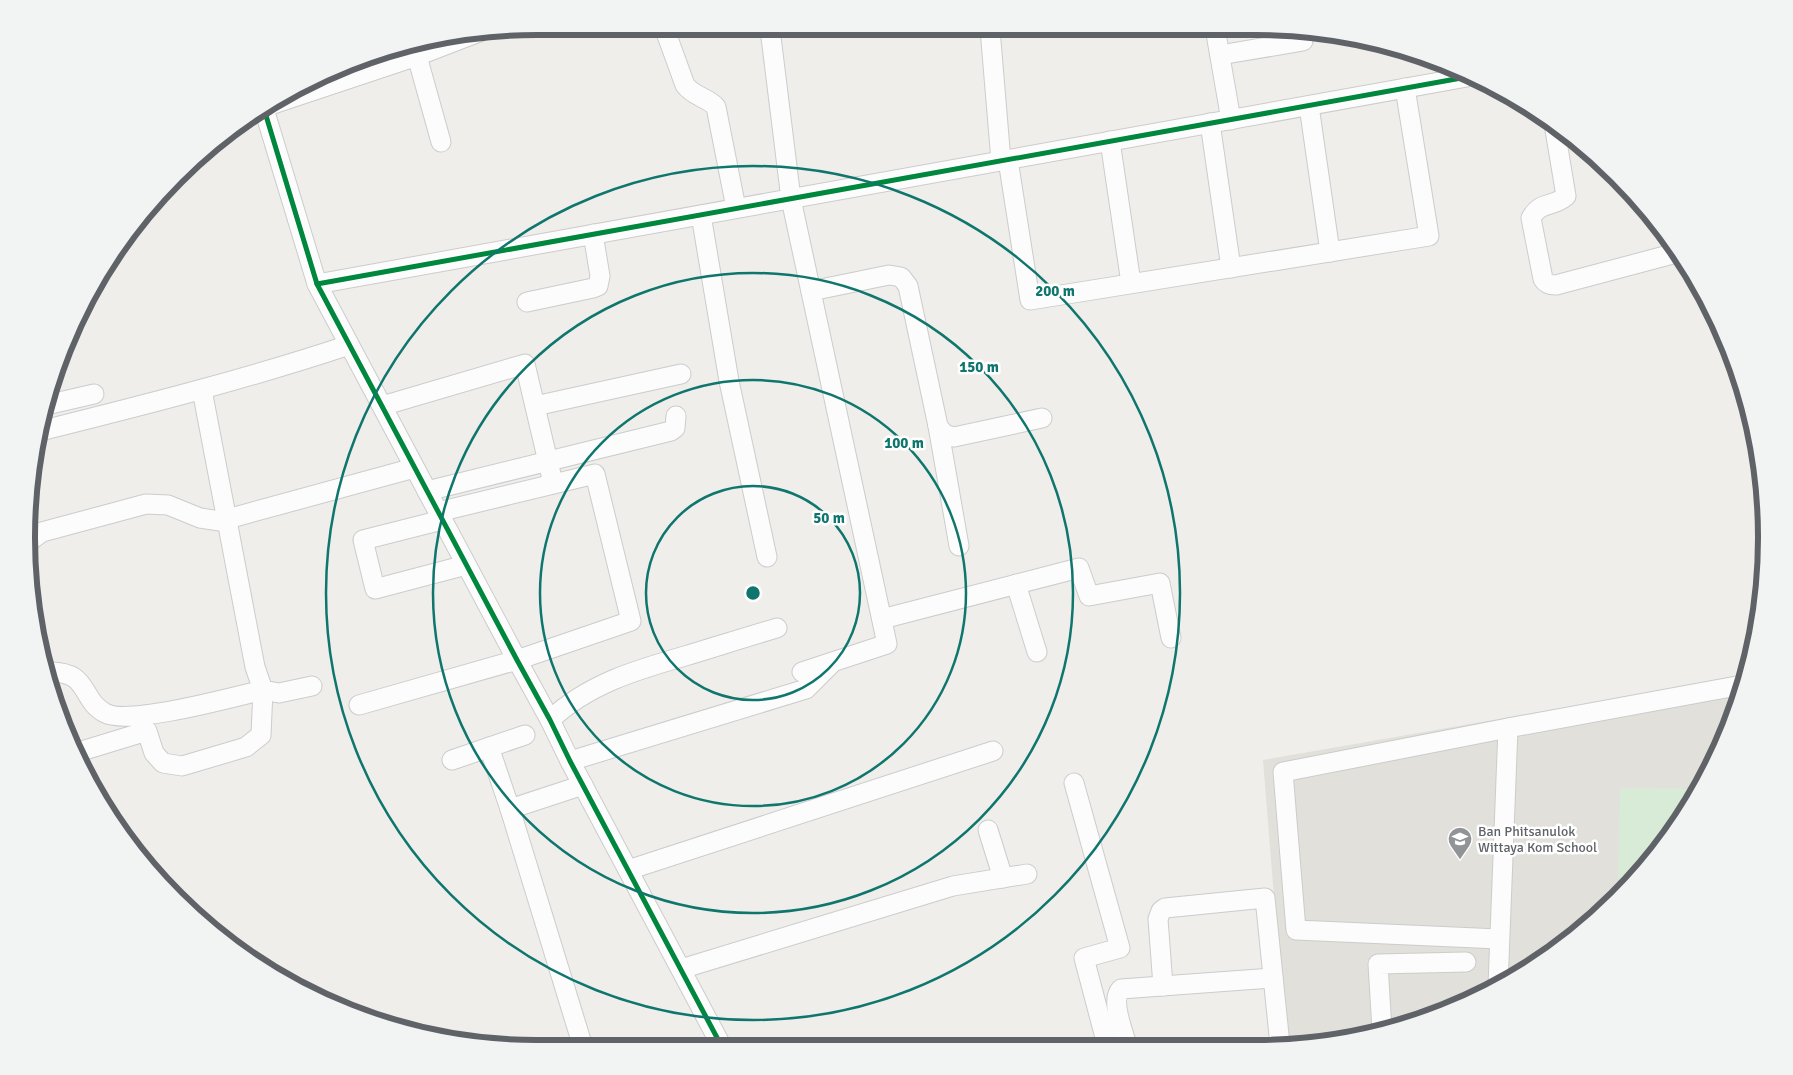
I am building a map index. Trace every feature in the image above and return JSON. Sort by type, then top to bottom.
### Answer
[{"type":"street","points":[[667,35],[685,85],[690,92],[711,102],[716,107],[736,208]]},
{"type":"street","points":[[771,35],[791,199],[887,644],[802,672]]},
{"type":"street","points":[[991,35],[1004,160],[1030,300],[1429,236],[1405,88]]},
{"type":"street","points":[[1216,35],[1231,120]]},
{"type":"street","points":[[1220,56],[1303,41]]},
{"type":"street","points":[[299,95],[452,43]]},
{"type":"street","points":[[417,56],[441,142]]},
{"type":"street","points":[[317,284],[1459,78]]},
{"type":"street","points":[[1309,106],[1330,252]]},
{"type":"street","points":[[266,115],[317,284],[718,1040]]},
{"type":"street","points":[[1210,123],[1231,268]]},
{"type":"street","points":[[1560,138],[1566,196],[1559,201],[1538,208],[1531,218],[1545,282],[1550,285],[1556,285],[1670,255]]},
{"type":"street","points":[[1110,141],[1131,284]]},
{"type":"street","points":[[701,215],[729,381],[767,557]]},
{"type":"street","points":[[527,302],[598,286],[600,276],[593,234]]},
{"type":"street","points":[[811,291],[889,274],[901,277],[908,286],[938,426],[959,546]]},
{"type":"street","points":[[47,429],[282,368],[349,345]]},
{"type":"street","points":[[382,406],[524,364],[553,483]]},
{"type":"street","points":[[535,406],[681,374]]},
{"type":"street","points":[[83,751],[147,731],[154,753],[163,763],[182,766],[246,747],[261,735],[263,690],[255,667],[202,390]]},
{"type":"street","points":[[53,403],[94,394]]},
{"type":"street","points":[[427,491],[671,431],[675,428],[676,416]]},
{"type":"street","points":[[938,426],[944,434],[954,437],[1042,418]]},
{"type":"street","points":[[35,537],[42,532],[146,504],[168,505],[200,518],[220,522],[414,468]]},
{"type":"street","points":[[359,705],[517,660],[631,621],[595,474],[553,483],[363,540],[375,589],[466,565]]},
{"type":"street","points":[[882,620],[1080,568],[1089,596],[1160,583],[1171,638]]},
{"type":"street","points":[[1016,584],[1037,652]]},
{"type":"street","points":[[550,720],[566,705],[588,691],[637,670],[777,628]]},
{"type":"street","points":[[570,761],[806,689],[834,662]]},
{"type":"street","points":[[53,672],[72,675],[83,685],[96,706],[106,713],[121,717],[175,711],[263,690],[279,693],[312,686]]},
{"type":"street","points":[[1499,939],[1296,930],[1283,772],[1735,686]]},
{"type":"street","points":[[1498,978],[1508,728]]},
{"type":"street","points":[[452,760],[524,735]]},
{"type":"street","points":[[489,747],[581,1040]]},
{"type":"street","points":[[628,870],[993,751]]},
{"type":"street","points":[[1074,783],[1120,948],[1084,958],[1106,1040]]},
{"type":"street","points":[[510,809],[583,785]]},
{"type":"street","points":[[988,830],[1003,878]]},
{"type":"street","points":[[681,969],[953,886],[1026,874]]},
{"type":"street","points":[[1163,986],[1158,920],[1161,910],[1165,908],[1265,898],[1279,1039]]},
{"type":"street","points":[[1382,1024],[1378,964],[1466,962]]},
{"type":"street","points":[[1126,1040],[1116,1001],[1118,992],[1121,989],[1272,978]]},
{"type":"shaded area","name":"Ban Phitsanulok Wittaya Kom School","points":[[1738,677],[1720,730],[1691,789],[1673,817],[1633,869],[1587,915],[1535,955],[1507,973],[1448,1002],[1386,1023],[1321,1036],[1286,1039],[1263,760]]},
{"type":"green space","points":[[1620,788],[1691,789],[1654,843],[1618,885]]},
{"type":"cycle path","points":[[317,284],[1459,78]]},
{"type":"cycle path","points":[[266,115],[317,284],[718,1040]]},
{"type":"place","name":"Ban Phitsanulok Wittaya Kom School","points":[[1460,860]]}]
